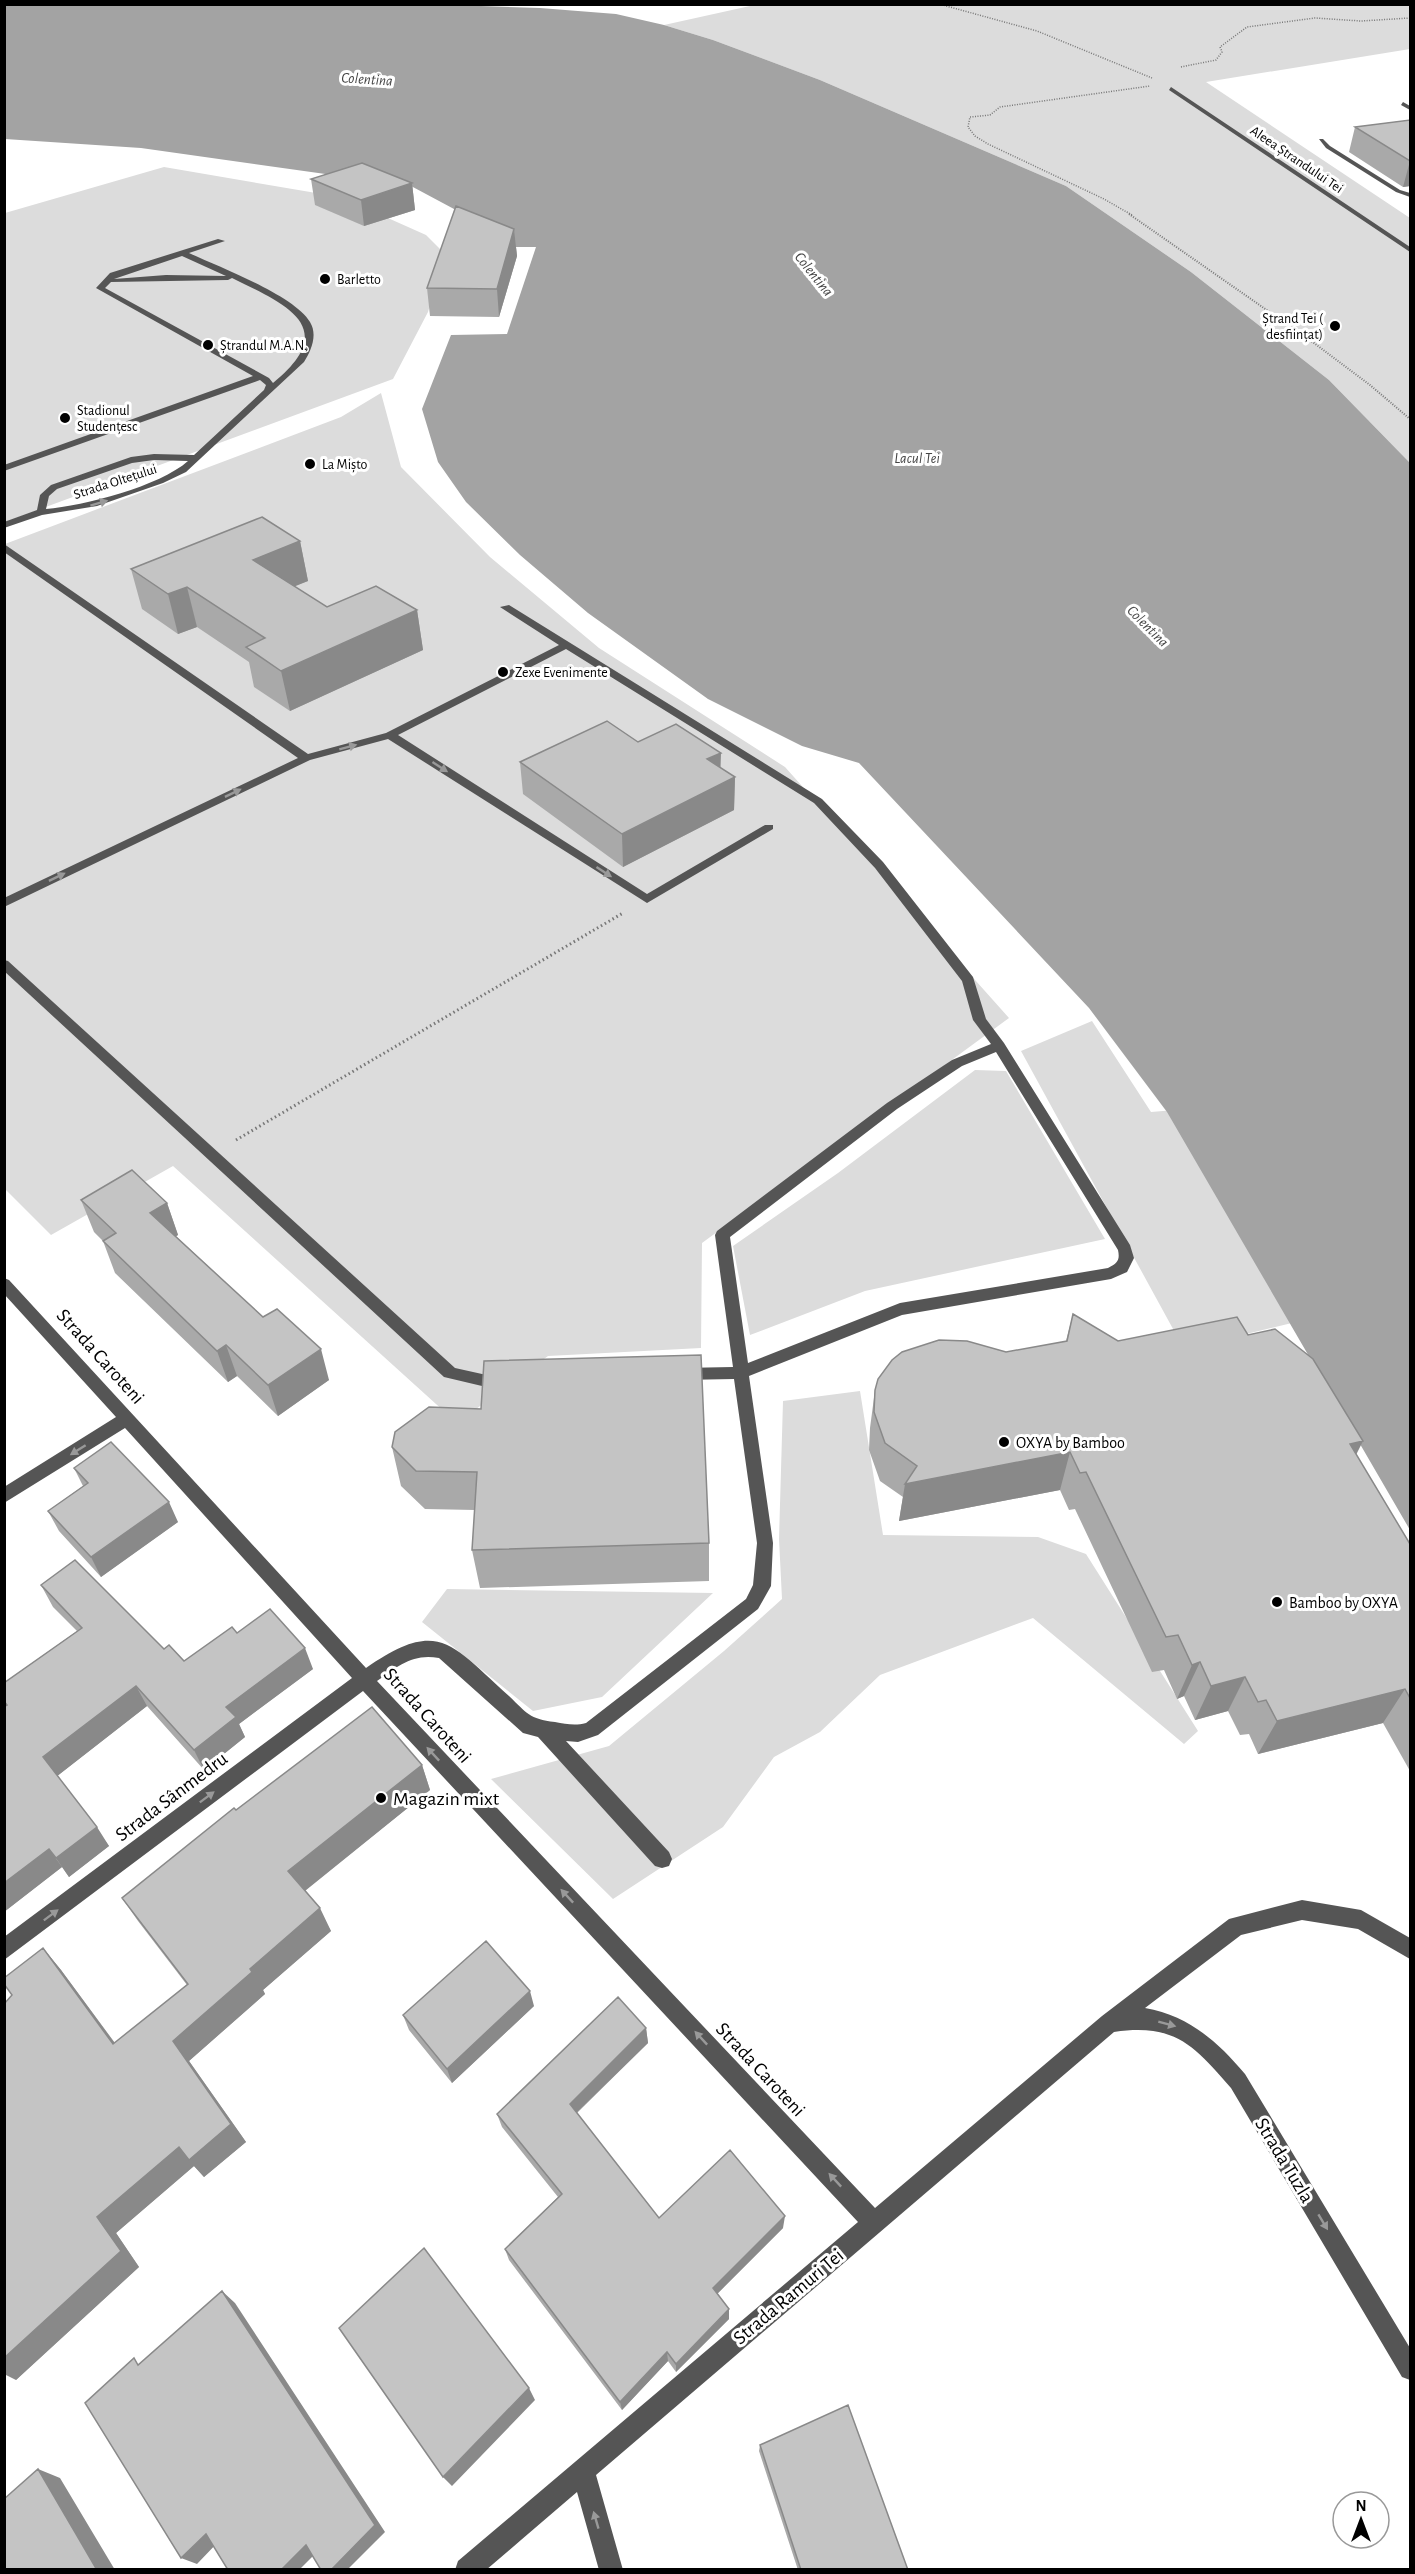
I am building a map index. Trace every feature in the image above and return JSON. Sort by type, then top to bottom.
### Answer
[{"type":"street","name":"Aleea Ștrandului Tei","points":[[1171,89],[1410,250]]},
{"type":"street","points":[[1403,104],[1410,108]]},
{"type":"street","points":[[1321,140],[1328,147],[1398,191],[1410,195]]},
{"type":"street","points":[[221,241],[113,275],[100,288],[260,376],[270,385],[268,391]]},
{"type":"street","name":"Strada Oltețului","points":[[4,525],[41,512],[94,504],[160,481],[183,470],[290,372],[304,355],[309,340],[307,323],[296,310],[182,253]]},
{"type":"street","points":[[105,281],[166,277],[237,279]]},
{"type":"street","points":[[4,468],[260,376]]},
{"type":"street","points":[[41,512],[45,495],[54,487],[131,460],[154,457],[194,459]]},
{"type":"street","points":[[4,547],[306,758]]},
{"type":"street","points":[[505,607],[818,801],[858,840],[968,980],[980,1020],[999,1046],[1125,1249],[1126,1258],[1122,1268],[1111,1273],[976,1294],[900,1309],[740,1373],[670,1375]]},
{"type":"street","points":[[4,903],[306,758],[390,735],[566,646]]},
{"type":"street","points":[[390,735],[647,899],[769,828]]},
{"type":"street","points":[[4,964],[450,1373],[482,1380],[518,1379]]},
{"type":"street","points":[[543,1729],[578,1734],[592,1729],[752,1604],[762,1586],[765,1543],[722,1235],[892,1106],[957,1063],[999,1046]]},
{"type":"street","name":"Strada Caroteni","points":[[4,1284],[416,1736],[874,2223]]},
{"type":"street","points":[[4,1496],[128,1418]]},
{"type":"street","name":"Strada Sânmedru","points":[[4,1950],[365,1678],[411,1650],[428,1648],[443,1651],[454,1658],[529,1727],[543,1729]]},
{"type":"street","points":[[543,1729],[662,1859]]},
{"type":"street","name":"Strada Ramuri Tei","points":[[467,2570],[1110,2023],[1236,1926],[1302,1910],[1361,1920],[1410,1949]]},
{"type":"street","name":"Strada Tuzla","points":[[1110,2023],[1144,2018],[1181,2028],[1211,2049],[1238,2081],[1410,2369]]},
{"type":"street","points":[[583,2471],[611,2570]]},
{"type":"path","points":[[939,4],[1036,31],[1083,48],[1157,80],[1171,89]]},
{"type":"path","points":[[1410,18],[1361,21],[1315,18],[1247,27],[1239,36],[1228,40],[1220,47],[1222,52],[1216,60],[1181,67],[1159,77],[1154,85],[1000,107],[996,113],[989,116],[970,117],[968,127],[975,136],[988,144],[1094,194],[1131,215],[1314,343],[1370,385],[1410,419]]},
{"type":"path","points":[[212,1154],[647,899]]},
{"type":"shaded area","points":[[759,4],[1410,5],[1410,49],[1206,82],[1410,218],[1410,463],[1329,380],[1191,272],[1066,186],[820,80],[713,40],[664,25]]},
{"type":"shaded area","name":"Ștrandul M.A.N.","points":[[164,167],[322,194],[361,206],[426,235],[445,254],[428,312],[393,379],[5,522],[5,213]]},
{"type":"shaded area","points":[[381,393],[401,467],[490,557],[599,648],[785,767],[1009,1018],[702,1243],[701,1348],[548,1356],[457,1423],[173,1166],[51,1235],[5,1189],[5,544],[341,417]]},
{"type":"shaded area","points":[[1092,1021],[1151,1112],[1175,1110],[1292,1323],[1184,1349],[1021,1051]]},
{"type":"shaded area","points":[[975,1070],[1006,1071],[1105,1239],[865,1291],[750,1335],[733,1246],[838,1173]]},
{"type":"shaded area","points":[[860,1391],[883,1535],[1038,1537],[1086,1554],[1198,1731],[1184,1744],[1033,1618],[880,1675],[820,1732],[774,1757],[723,1827],[613,1899],[491,1779],[609,1746],[724,1651],[782,1599],[779,1539],[783,1401]]},
{"type":"shaded area","points":[[447,1589],[713,1593],[602,1697],[533,1711],[422,1622]]},
{"type":"water","name":"Lacul Tei","points":[[423,4],[540,8],[616,14],[664,25],[713,40],[820,80],[1066,186],[1191,272],[1329,380],[1410,463],[1410,1530],[1167,1112],[1089,1008],[859,763],[802,746],[708,699],[588,613],[520,555],[466,502],[438,462],[422,409],[451,335],[507,334],[536,247],[501,247],[489,234],[454,209],[411,186],[141,148],[5,139],[5,5]]},
{"type":"building","points":[[1410,120],[1410,161],[1355,127]]},
{"type":"building","points":[[362,163],[412,183],[361,200],[311,179]]},
{"type":"building","points":[[456,206],[514,229],[497,289],[427,288]]},
{"type":"building","points":[[262,517],[300,541],[253,560],[327,607],[376,586],[417,610],[281,671],[246,647],[265,638],[187,587],[168,594],[131,569]]},
{"type":"building","points":[[607,721],[638,742],[676,724],[721,753],[707,759],[735,777],[622,834],[520,762]]},
{"type":"building","points":[[132,1170],[167,1203],[150,1213],[263,1317],[277,1309],[321,1349],[268,1385],[226,1345],[217,1351],[103,1241],[116,1233],[81,1200]]},
{"type":"building","points":[[1073,1314],[1118,1341],[1237,1317],[1248,1335],[1275,1329],[1313,1359],[1363,1441],[1350,1444],[1410,1544],[1410,1698],[1405,1689],[1277,1721],[1266,1700],[1258,1702],[1245,1677],[1211,1686],[1200,1662],[1192,1665],[1178,1635],[1166,1637],[1086,1472],[1080,1473],[1070,1452],[905,1484],[917,1466],[885,1443],[874,1412],[878,1379],[892,1360],[902,1352],[939,1340],[967,1341],[1006,1352],[1067,1341]]},
{"type":"building","points":[[701,1355],[709,1543],[472,1550],[477,1472],[416,1471],[392,1447],[395,1432],[429,1407],[481,1409],[484,1361]]},
{"type":"building","points":[[111,1442],[169,1502],[91,1557],[48,1511],[88,1483],[74,1468]]},
{"type":"building","points":[[75,1560],[164,1649],[169,1645],[184,1661],[232,1627],[237,1633],[270,1609],[305,1648],[226,1707],[236,1717],[194,1750],[136,1686],[43,1757],[97,1827],[56,1858],[49,1849],[4,1883],[4,1707],[7,1705],[4,1701],[4,1683],[82,1628],[41,1585]]},
{"type":"building","points":[[372,1707],[422,1765],[288,1871],[320,1908],[250,1969],[252,1972],[173,2041],[231,2124],[189,2160],[179,2147],[97,2217],[121,2251],[4,2358],[4,2004],[12,1995],[4,1984],[4,1978],[43,1948],[113,2044],[188,1984],[122,1898],[234,1808],[236,1810]]},
{"type":"building","points":[[486,1941],[530,1991],[447,2069],[403,2015]]},
{"type":"building","points":[[618,1997],[646,2028],[570,2104],[659,2218],[730,2150],[785,2216],[713,2288],[729,2309],[676,2364],[667,2352],[620,2402],[505,2249],[562,2194],[497,2114]]},
{"type":"building","points":[[424,2248],[529,2388],[443,2477],[339,2328]]},
{"type":"building","points":[[222,2291],[375,2525],[331,2570],[321,2570],[306,2545],[281,2570],[228,2570],[206,2534],[181,2558],[85,2403],[134,2358],[138,2365]]},
{"type":"building","points":[[848,2405],[908,2570],[801,2570],[760,2445]]},
{"type":"building","points":[[38,2469],[97,2570],[4,2570],[4,2499]]},
{"type":"place","name":"Barletto","points":[[325,279]]},
{"type":"place","name":"Ștrand Tei ( desființat)","points":[[1335,326]]},
{"type":"place","name":"Ștrandul M.A.N.","points":[[208,345]]},
{"type":"place","name":"Stadionul Studențesc","points":[[65,418]]},
{"type":"place","name":"La Mișto","points":[[310,464]]},
{"type":"place","name":"Zexe Evenimente","points":[[503,672]]},
{"type":"place","name":"OXYA by Bamboo","points":[[1004,1442]]},
{"type":"place","name":"Bamboo by OXYA","points":[[1277,1602]]},
{"type":"place","name":"Magazin mixt","points":[[381,1798]]},
{"type":"water label","name":"Colentina","points":[[367,79]]},
{"type":"water label","name":"Colentina","points":[[814,274]]},
{"type":"water label","name":"Colentina","points":[[1148,626]]}]
